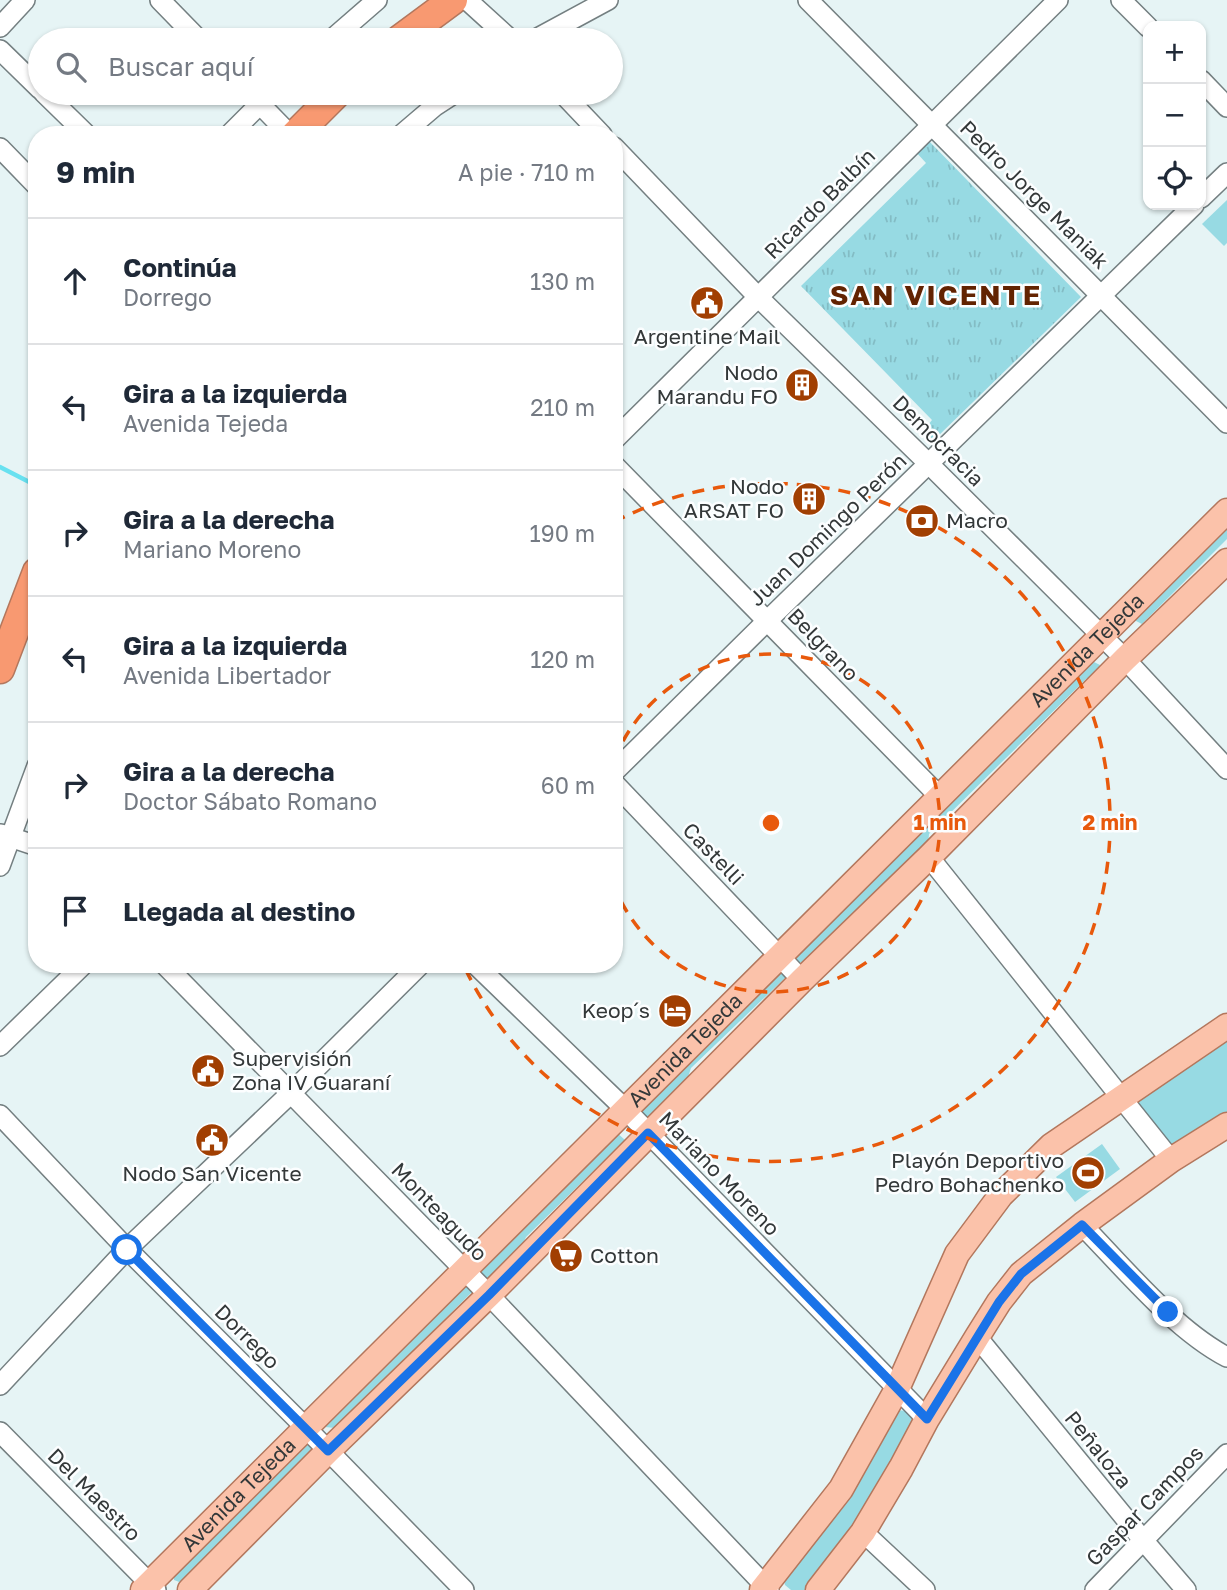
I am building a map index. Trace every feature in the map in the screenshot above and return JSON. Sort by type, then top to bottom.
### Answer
[{"type":"highway","points":[[415,28],[453,0]]},
{"type":"highway","points":[[302,126],[324,105]]},
{"type":"highway","points":[[0,669],[28,596]]},
{"type":"main road","name":"Avenida Tejeda","points":[[150,1588],[306,1428],[1227,511]]},
{"type":"main road","name":"Avenida Tejeda","points":[[190,1590],[489,1295],[802,980],[929,858],[1125,659],[1227,561]]},
{"type":"main road","points":[[766,1589],[841,1489],[897,1389],[957,1254],[1001,1195],[1051,1146],[1227,1026]]},
{"type":"main road","points":[[818,1590],[863,1532],[977,1337],[1021,1274],[1082,1225],[1171,1160],[1227,1125]]},
{"type":"street","points":[[0,27],[25,0]]},
{"type":"street","points":[[160,0],[187,28]]},
{"type":"street","points":[[345,28],[377,0]]},
{"type":"street","points":[[467,0],[498,28]]},
{"type":"street","points":[[556,28],[607,0]]},
{"type":"street","name":"Pedro Jorge Maniak","points":[[808,0],[1227,423]]},
{"type":"street","name":"Ricardo Balbín","points":[[623,431],[1058,0]]},
{"type":"street","points":[[1121,0],[1143,22]]},
{"type":"street","points":[[0,50],[28,77]]},
{"type":"street","points":[[1205,84],[1227,107]]},
{"type":"street","points":[[56,105],[78,126]]},
{"type":"street","points":[[236,126],[253,105]]},
{"type":"street","points":[[268,105],[285,126]]},
{"type":"street","points":[[412,126],[437,105]]},
{"type":"street","points":[[573,105],[593,126]]},
{"type":"street","points":[[0,148],[28,177]]},
{"type":"street","name":"Democracia","points":[[623,156],[758,297],[1125,659],[1227,769]]},
{"type":"street","points":[[1206,193],[1227,173]]},
{"type":"street","name":"Juan Domingo Perón","points":[[623,763],[1189,210]]},
{"type":"street","name":"Belgrano","points":[[623,474],[940,797]]},
{"type":"street","points":[[0,866],[6,835],[28,786]]},
{"type":"street","name":"Castelli","points":[[623,792],[802,980]]},
{"type":"street","points":[[6,835],[28,843]]},
{"type":"street","points":[[929,858],[1171,1160]]},
{"type":"street","points":[[0,1046],[75,973]]},
{"type":"street","name":"Monteagudo","points":[[173,973],[489,1295],[766,1589]]},
{"type":"street","points":[[0,1385],[127,1250],[412,973]]},
{"type":"street","name":"Mariano Moreno","points":[[484,973],[626,1110],[927,1419]]},
{"type":"street","name":"Dorrego","points":[[0,1115],[127,1250],[464,1590]]},
{"type":"street","points":[[1082,1225],[1168,1312],[1212,1349],[1227,1357]]},
{"type":"street","name":"Peñaloza","points":[[977,1337],[1186,1590]]},
{"type":"street","name":"Del Maestro","points":[[0,1432],[150,1588]]},
{"type":"street","name":"Gaspar Campos","points":[[1095,1590],[1227,1454]]},
{"type":"street","points":[[863,1532],[925,1590]]},
{"type":"green space","points":[[927,139],[1081,297],[934,440],[923,431],[932,420],[801,286],[926,163],[915,151]]},
{"type":"green space","points":[[1227,200],[1227,243],[1224,246],[1202,224]]},
{"type":"green space","points":[[1227,524],[1227,539],[1142,624],[1136,621],[1134,616]]},
{"type":"green space","points":[[1087,663],[1100,665],[1098,673],[1086,679],[929,834],[928,845],[815,951],[802,962],[794,959]]},
{"type":"green space","points":[[777,967],[787,976],[691,1068],[687,1080],[647,1119],[638,1108]]},
{"type":"green space","points":[[1227,1039],[1227,1115],[1177,1148],[1169,1146],[1138,1107],[1139,1100]]},
{"type":"green space","points":[[615,1131],[625,1140],[526,1237],[520,1250],[490,1280],[483,1276],[480,1269]]},
{"type":"green space","name":"Playón Deportivo Pedro Bohachenko","points":[[1102,1144],[1120,1169],[1075,1202],[1056,1177]]},
{"type":"green space","points":[[462,1284],[469,1286],[472,1292],[335,1428],[325,1427],[324,1421]]},
{"type":"green space","points":[[896,1410],[907,1411],[913,1418],[911,1431],[870,1503],[807,1590],[791,1590],[785,1585],[783,1576]]},
{"type":"green space","points":[[308,1439],[316,1445],[312,1452],[182,1583],[174,1580],[174,1573]]},
{"type":"waterway","points":[[0,467],[28,481]]},
{"type":"place","name":"Argentine Mail","points":[[707,303]]},
{"type":"place","name":"Nodo Marandu FO","points":[[802,385]]},
{"type":"place","name":"Nodo ARSAT FO","points":[[809,499]]},
{"type":"place","name":"Macro","points":[[922,521]]},
{"type":"place","name":"Keop´s","points":[[675,1011]]},
{"type":"place","name":"Supervisión Zona IV Guaraní","points":[[208,1071]]},
{"type":"place","name":"Nodo San Vicente","points":[[212,1140]]},
{"type":"place","name":"Playón Deportivo Pedro Bohachenko","points":[[1088,1173]]},
{"type":"place","name":"Cotton","points":[[566,1256]]},
{"type":"district","name":"SAN VICENTE","points":[[936,295]]},
{"type":"route","points":[[127,1250],[328,1451],[489,1295],[648,1133],[927,1419],[999,1302],[1021,1274],[1082,1225],[1168,1312]]}]
